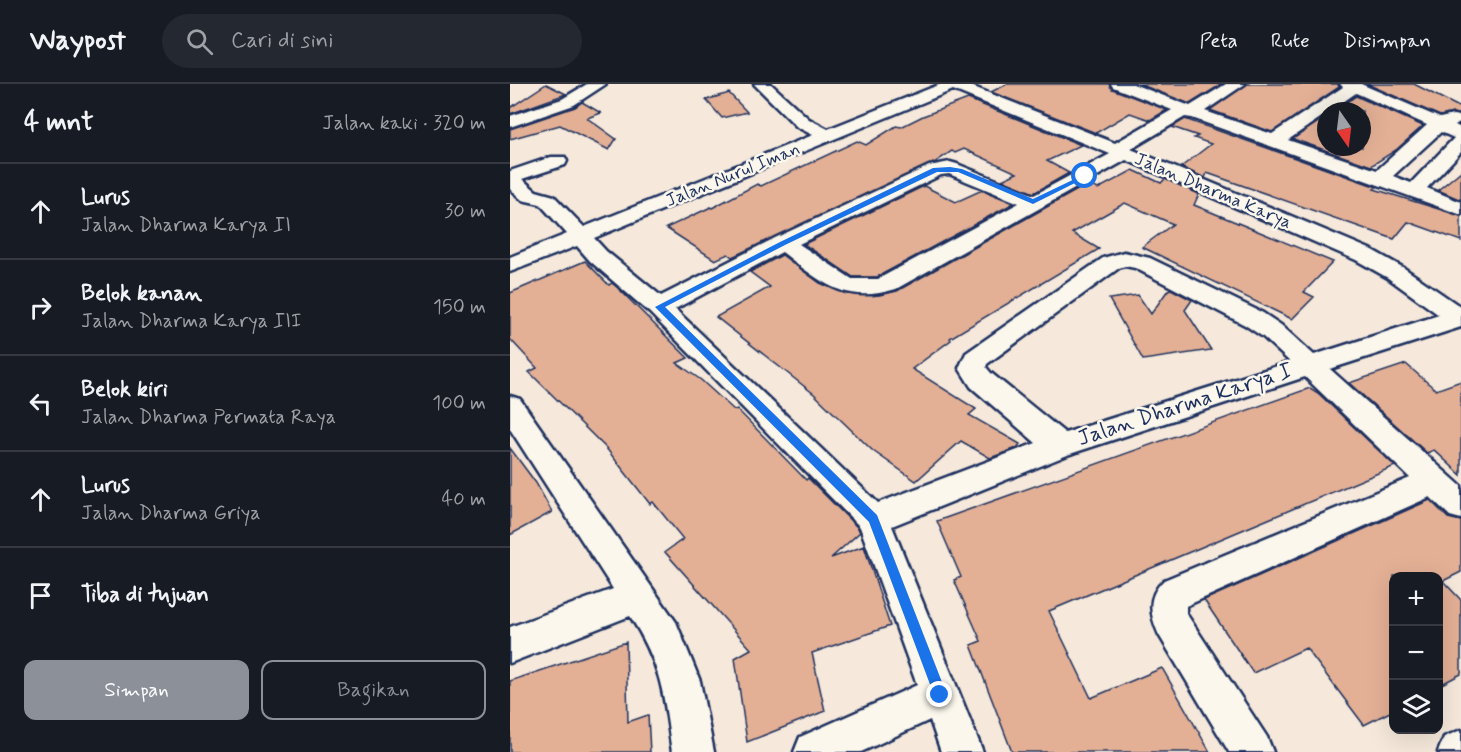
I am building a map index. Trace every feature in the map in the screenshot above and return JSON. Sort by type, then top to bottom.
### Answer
[{"type":"street","points":[[510,122],[571,100],[598,84]]},
{"type":"street","points":[[762,84],[803,123],[827,136]]},
{"type":"street","name":"Jalan Nurul Iman","points":[[510,265],[954,84]]},
{"type":"street","name":"Jalan Dharma Karya","points":[[954,84],[1125,153],[1364,255],[1396,273],[1460,318]]},
{"type":"street","points":[[1119,84],[1191,113],[1381,177],[1459,208]]},
{"type":"street","points":[[783,243],[848,286],[878,286],[893,282],[1033,202],[1125,153],[1238,84]]},
{"type":"street","points":[[1276,140],[1349,85],[1461,134]]},
{"type":"street","points":[[519,100],[571,100]]},
{"type":"street","points":[[1381,177],[1439,124],[1461,118]]},
{"type":"street","points":[[1414,190],[1461,141]]},
{"type":"street","points":[[510,159],[515,176],[529,195],[548,200],[598,256],[659,307],[873,519],[962,752]]},
{"type":"street","points":[[515,176],[558,161]]},
{"type":"street","points":[[659,307],[783,243],[941,169],[960,171],[1033,202]]},
{"type":"street","name":"Jalan Dharma Karya I","points":[[1060,446],[981,380],[972,368],[975,359],[1111,263],[1124,259],[1142,263],[1254,319],[1272,331],[1310,364]]},
{"type":"street","name":"Jalan Dharma Karya I","points":[[873,519],[1060,446],[1310,364],[1460,318]]},
{"type":"street","points":[[1310,364],[1461,506]]},
{"type":"street","points":[[510,406],[663,635],[681,681],[693,752]]},
{"type":"street","points":[[1252,752],[1172,623],[1168,615],[1169,599],[1176,592],[1434,481]]},
{"type":"street","points":[[510,645],[639,596]]},
{"type":"street","points":[[815,752],[940,695]]},
{"type":"building","points":[[546,84],[566,94],[510,114],[510,108]]},
{"type":"building","points":[[1007,84],[1109,84],[1112,89],[1167,110],[1150,120],[1130,113],[1096,133],[991,92]]},
{"type":"building","points":[[1139,84],[1222,84],[1190,104]]},
{"type":"building","points":[[1247,84],[1338,84],[1339,87],[1272,132],[1210,110]]},
{"type":"building","points":[[1367,84],[1414,84],[1461,108],[1461,115],[1453,113],[1440,116]]},
{"type":"building","points":[[729,93],[747,112],[722,118],[706,100]]},
{"type":"building","points":[[1356,96],[1369,102],[1347,102]]},
{"type":"building","points":[[968,99],[1081,145],[1047,161],[1069,173],[1034,193],[1002,180],[1017,173],[964,149],[955,153],[952,151],[934,163],[732,257],[728,254],[715,260],[666,228],[712,208],[757,184],[761,186],[857,141],[866,145],[896,126],[901,127]]},
{"type":"building","points":[[582,102],[601,113],[587,118],[616,139],[609,150],[560,125],[510,139],[510,129],[575,107]]},
{"type":"building","points":[[1371,103],[1423,126],[1396,150],[1371,166],[1342,156],[1371,156]]},
{"type":"building","points":[[1185,119],[1377,187],[1374,189],[1461,216],[1461,241],[1408,222],[1394,239],[1207,173],[1205,178],[1181,167],[1211,144],[1194,138],[1198,136],[1172,127]]},
{"type":"building","points":[[1317,123],[1317,147],[1293,139]]},
{"type":"building","points":[[1133,170],[1161,183],[1165,179],[1199,194],[1194,205],[1333,262],[1304,292],[1314,297],[1292,319],[1142,247],[1173,224],[1125,203],[1072,233],[1099,249],[950,338],[951,340],[912,369],[976,409],[969,415],[1020,444],[1017,448],[990,458],[961,441],[916,481],[873,451],[814,394],[716,317],[770,287],[750,272],[782,255],[820,283],[847,294],[878,295],[897,291],[1088,184],[1098,189]]},
{"type":"building","points":[[1461,171],[1461,200],[1438,190]]},
{"type":"building","points":[[924,186],[956,202],[982,190],[1014,203],[877,277],[853,277],[804,244]]},
{"type":"building","points":[[585,261],[609,285],[612,283],[619,289],[688,358],[677,363],[701,380],[734,410],[737,409],[806,480],[808,478],[858,528],[860,532],[831,558],[864,546],[890,626],[812,653],[825,711],[747,742],[735,658],[751,649],[665,552],[683,539],[653,502],[650,504],[606,448],[529,372],[537,368],[510,339],[510,293]]},
{"type":"building","points":[[1171,289],[1192,300],[1185,310],[1211,350],[1143,360],[1109,299],[1138,295],[1151,314]]},
{"type":"building","points":[[1406,364],[1436,390],[1461,381],[1461,475],[1434,450],[1427,453],[1349,383]]},
{"type":"building","points":[[1310,388],[1395,466],[1049,611],[1091,698],[1162,668],[1210,752],[1012,752],[971,645],[981,641],[954,580],[961,577],[937,521]]},
{"type":"building","points":[[510,448],[536,483],[552,512],[510,535]]},
{"type":"building","points":[[1430,500],[1448,518],[1461,521],[1461,572],[1443,581],[1443,572],[1389,572],[1389,712],[1364,725],[1306,648],[1253,673],[1204,600]]},
{"type":"building","points":[[1443,581],[1461,600],[1461,674],[1443,683]]},
{"type":"building","points":[[626,642],[628,722],[648,715],[650,752],[510,752],[510,681]]},
{"type":"route","points":[[940,695],[873,519],[659,307],[783,243],[936,170],[950,168],[960,171],[1033,202],[1085,176]]}]
